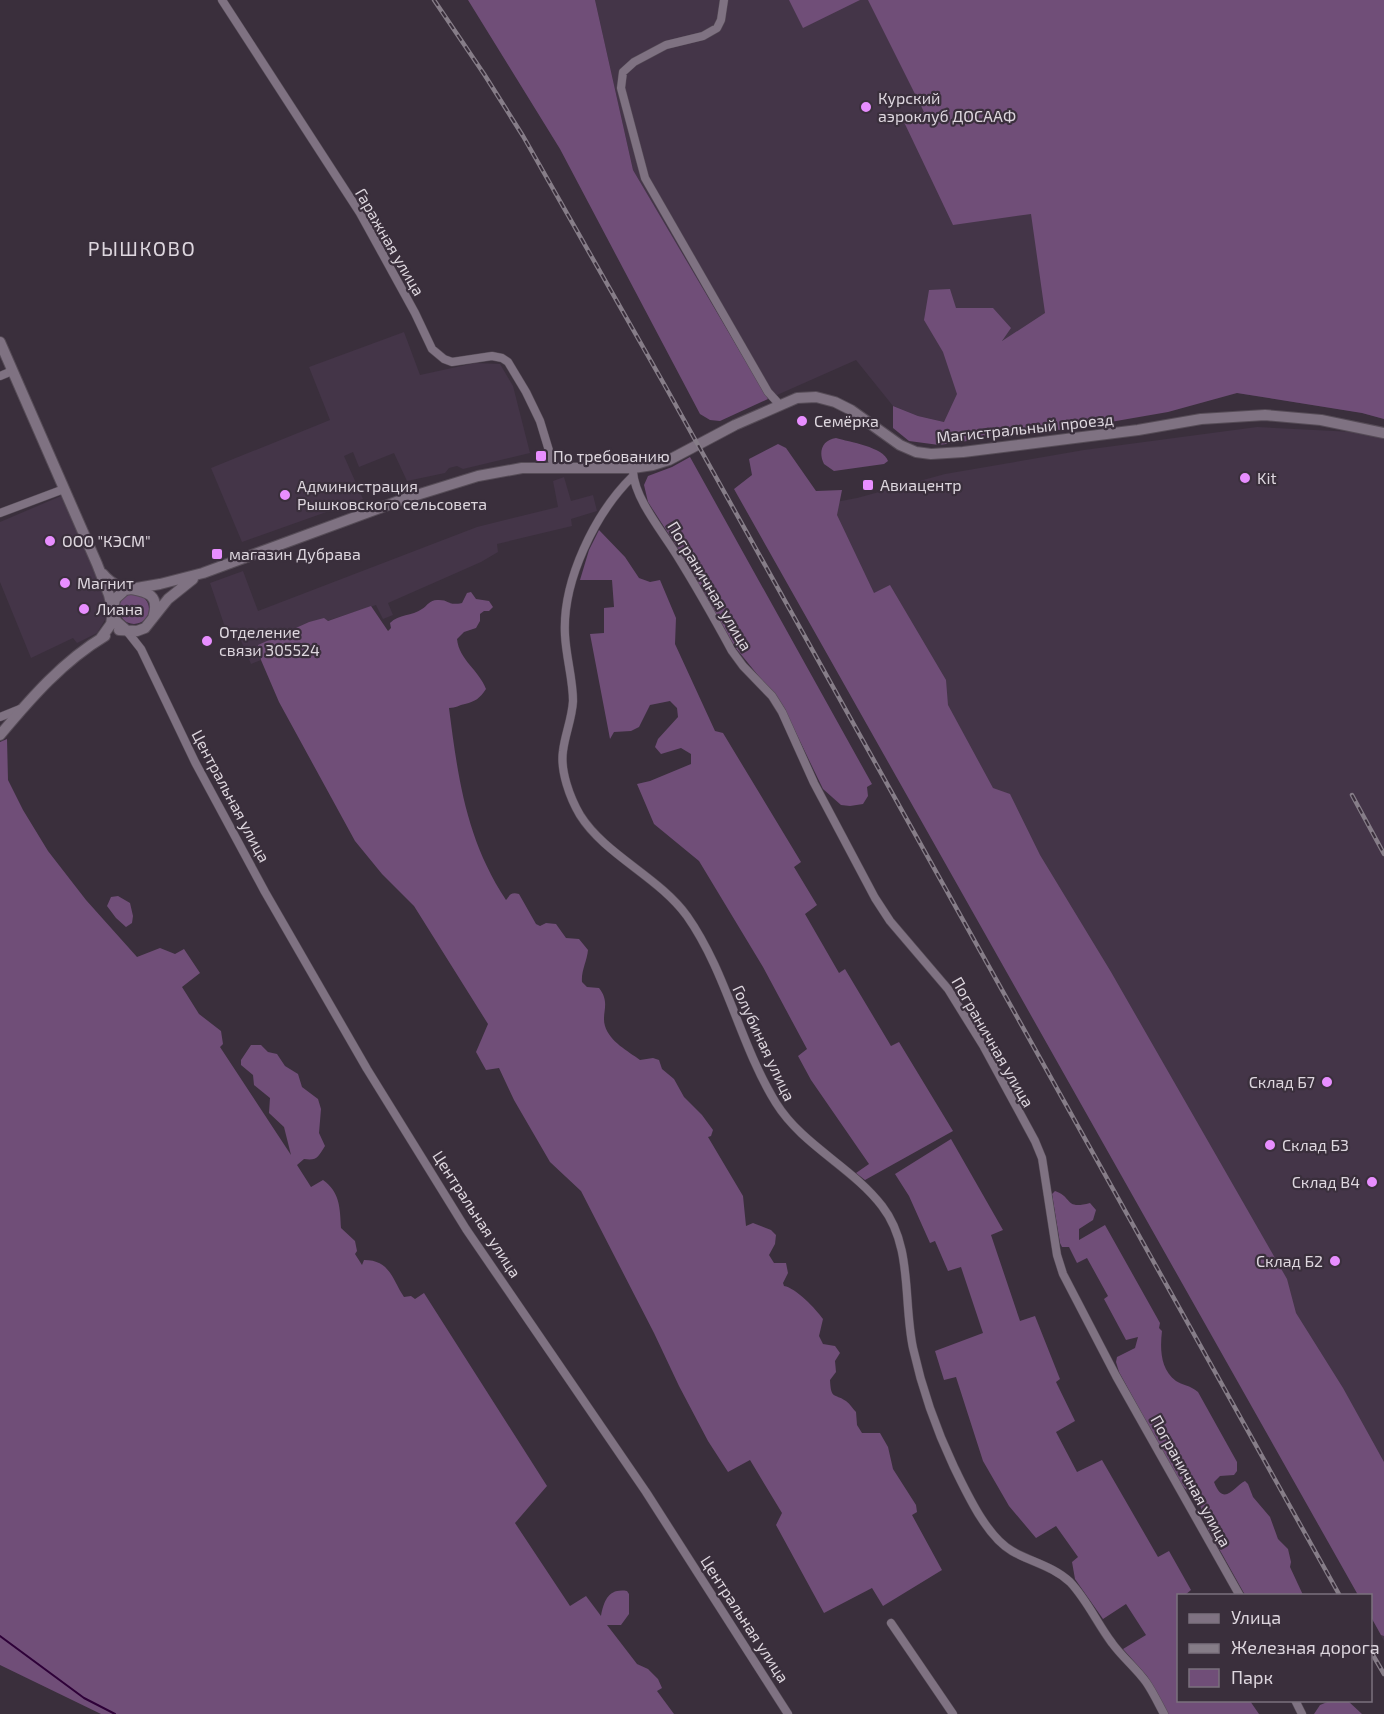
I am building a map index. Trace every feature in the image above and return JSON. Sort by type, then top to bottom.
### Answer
[{"type":"main road","points":[[0,342],[97,564],[117,622],[125,629]]},
{"type":"main road","name":"Магистральный проезд","points":[[203,573],[458,481],[498,472],[554,467],[609,468],[633,472],[662,463],[735,424],[780,404],[807,396],[825,399],[851,410],[900,446],[916,452],[931,454],[1103,435],[1201,419],[1265,415],[1321,420],[1384,433]]},
{"type":"main road","points":[[97,564],[105,577],[112,582],[119,586],[146,592],[152,598],[155,610],[153,618]]},
{"type":"main road","points":[[100,638],[111,624],[112,608],[118,595],[126,590],[203,573]]},
{"type":"main road","points":[[0,735],[53,676],[100,638],[125,629],[137,631],[145,628],[182,586],[203,573]]},
{"type":"street","name":"Гаражная улица","points":[[222,0],[360,213],[432,349],[444,359],[452,362],[492,356],[508,362],[540,421],[554,467]]},
{"type":"street","points":[[724,0],[721,20],[717,28],[703,36],[666,45],[634,62],[623,72],[621,88],[645,178],[768,392],[780,404]]},
{"type":"street","points":[[0,376],[12,371]]},
{"type":"street","name":"Пограничная улица","points":[[633,472],[647,509],[681,562],[732,651],[772,696],[782,712],[814,783],[875,898],[890,921],[948,989],[1001,1078],[1039,1150],[1057,1255],[1063,1274],[1116,1376],[1239,1594]]},
{"type":"street","name":"Голубиная улица","points":[[633,472],[592,532],[577,568],[565,612],[565,637],[573,702],[562,755],[574,803],[593,831],[685,913],[706,949],[756,1064],[777,1106],[802,1134],[862,1184],[882,1206],[893,1224],[903,1261],[909,1322],[920,1373],[954,1468],[978,1513],[1003,1545],[1015,1553],[1058,1572],[1071,1583],[1089,1606],[1115,1647],[1148,1684],[1164,1714]]},
{"type":"street","points":[[0,513],[64,489]]},
{"type":"street","points":[[141,649],[140,637],[145,628]]},
{"type":"street","name":"Центральная улица","points":[[125,629],[141,649],[170,712],[265,892],[379,1089],[466,1229],[646,1492],[788,1714]]},
{"type":"street","points":[[0,717],[21,709]]},
{"type":"street","points":[[891,1623],[953,1714]]},
{"type":"shaded area","points":[[595,0],[1384,0],[1384,419],[1362,413],[1237,393],[1135,408],[944,422],[918,416],[893,406],[856,360],[768,399],[633,170]]},
{"type":"shaded area","points":[[404,332],[420,375],[475,363],[500,364],[513,386],[530,453],[463,469],[457,466],[449,468],[445,473],[407,481],[394,453],[359,467],[353,452],[344,456],[363,499],[242,542],[211,468],[330,420],[309,367]]},
{"type":"shaded area","points":[[1257,427],[1373,433],[1384,438],[1384,1641],[1372,1619],[1372,1594],[1369,1594],[751,518],[857,498],[945,474],[1084,450]]},
{"type":"shaded area","points":[[564,477],[571,501],[593,495],[597,511],[571,519],[572,526],[497,544],[498,552],[481,562],[388,603],[393,615],[383,619],[376,605],[327,621],[324,619],[309,622],[259,645],[261,660],[251,664],[236,629],[227,633],[210,583],[243,571],[258,611],[477,527],[558,507],[553,481]]},
{"type":"shaded area","points":[[61,496],[103,588],[107,605],[106,618],[97,633],[77,643],[73,638],[31,658],[0,582],[0,522]]},
{"type":"green space","points":[[468,0],[595,0],[633,170],[768,399],[720,421],[710,420],[700,414],[560,149]]},
{"type":"green space","points":[[789,0],[860,0],[803,28]]},
{"type":"green space","points":[[868,0],[1384,0],[1384,419],[1362,413],[1237,393],[1168,412],[1070,429],[939,445],[909,441],[893,428],[893,406],[918,416],[944,422],[957,394],[943,352],[924,320],[929,290],[950,289],[956,308],[993,308],[1011,328],[1002,341],[1045,313],[1031,214],[953,225],[904,122],[924,112]]},
{"type":"green space","points":[[836,438],[880,452],[888,461],[884,464],[834,471],[824,464],[821,451],[827,441]]},
{"type":"green space","points":[[778,444],[786,448],[816,491],[842,490],[837,515],[874,593],[890,585],[946,680],[948,705],[993,788],[1010,794],[1040,855],[1111,972],[1287,1279],[1296,1313],[1343,1388],[1384,1462],[1384,1636],[1381,1635],[1372,1619],[1372,1594],[1357,1594],[734,489],[752,475],[749,459]]},
{"type":"green space","points":[[690,457],[872,784],[867,787],[868,796],[863,804],[841,805],[823,789],[783,706],[735,647],[679,550],[648,502],[644,485],[648,476]]},
{"type":"green space","points":[[599,530],[625,557],[639,578],[650,582],[660,580],[676,618],[675,644],[715,731],[723,733],[801,862],[794,867],[817,905],[805,914],[839,973],[845,969],[891,1046],[899,1042],[953,1131],[865,1180],[856,1173],[869,1164],[811,1080],[798,1056],[807,1049],[763,967],[699,861],[654,824],[637,784],[691,764],[691,754],[681,748],[661,754],[655,747],[658,739],[678,717],[677,708],[670,701],[650,705],[639,727],[631,731],[614,732],[610,739],[590,634],[604,633],[604,608],[614,607],[612,580],[580,580],[589,550]]},
{"type":"green space","points":[[471,592],[476,599],[489,601],[493,607],[480,614],[480,621],[476,628],[464,632],[457,639],[461,653],[486,689],[475,701],[449,708],[460,783],[481,854],[506,900],[512,894],[519,894],[536,924],[540,926],[546,923],[556,924],[566,938],[579,939],[588,950],[582,982],[587,987],[599,988],[603,993],[604,1021],[607,1032],[620,1046],[640,1060],[653,1058],[659,1060],[662,1069],[674,1079],[684,1097],[702,1115],[713,1130],[711,1136],[708,1137],[743,1196],[746,1226],[753,1223],[771,1230],[776,1235],[775,1244],[769,1255],[774,1263],[786,1263],[788,1273],[783,1283],[784,1286],[800,1295],[823,1319],[819,1336],[823,1344],[835,1346],[840,1353],[835,1361],[836,1372],[830,1380],[832,1393],[846,1401],[856,1412],[857,1425],[862,1433],[880,1433],[888,1447],[893,1469],[916,1505],[917,1512],[912,1515],[942,1570],[883,1606],[872,1588],[824,1613],[776,1525],[782,1513],[750,1460],[728,1472],[708,1441],[679,1386],[581,1191],[550,1162],[514,1100],[499,1068],[486,1070],[476,1052],[488,1024],[414,906],[382,874],[355,841],[279,702],[261,660],[258,645],[309,622],[324,618],[328,621],[371,606],[388,631],[391,628],[390,623],[394,620],[422,609],[431,601],[462,603],[467,593]]},
{"type":"green space","points":[[134,594],[145,598],[149,609],[145,620],[134,624],[123,620],[119,609],[123,598]]},
{"type":"green space","points":[[7,739],[8,780],[48,851],[86,900],[137,957],[160,948],[175,954],[184,949],[200,973],[182,987],[199,1014],[221,1031],[223,1044],[220,1047],[291,1155],[284,1127],[269,1113],[270,1098],[254,1085],[253,1075],[241,1065],[241,1060],[251,1045],[261,1045],[268,1052],[277,1054],[285,1066],[298,1074],[302,1087],[318,1099],[321,1109],[319,1133],[325,1146],[317,1157],[304,1159],[297,1165],[311,1187],[323,1180],[333,1190],[339,1207],[341,1228],[355,1241],[357,1251],[355,1254],[362,1265],[364,1260],[380,1263],[393,1277],[404,1297],[411,1296],[415,1299],[424,1293],[547,1486],[515,1523],[570,1606],[586,1596],[601,1616],[608,1596],[616,1591],[627,1591],[629,1614],[621,1625],[607,1625],[637,1664],[648,1669],[658,1679],[662,1688],[657,1691],[674,1714],[101,1714],[0,1665],[0,742]]},
{"type":"green space","points":[[118,896],[130,903],[132,923],[126,927],[107,906],[111,897]]},
{"type":"green space","points":[[951,1139],[1003,1230],[991,1235],[1020,1321],[1035,1316],[1060,1379],[1056,1382],[1075,1421],[1056,1432],[1077,1472],[1102,1460],[1158,1557],[1169,1551],[1191,1590],[1186,1594],[1177,1594],[1177,1702],[1251,1702],[1259,1714],[1168,1714],[1147,1676],[1123,1649],[1146,1635],[1126,1604],[1103,1619],[1075,1579],[1072,1562],[1078,1557],[1056,1526],[1036,1538],[1009,1506],[983,1461],[956,1377],[944,1380],[935,1351],[983,1333],[961,1267],[948,1271],[935,1241],[930,1243],[909,1196],[895,1174]]},
{"type":"green space","points":[[1055,1191],[1076,1205],[1090,1203],[1096,1210],[1093,1220],[1079,1229],[1079,1240],[1105,1225],[1160,1323],[1162,1358],[1167,1371],[1176,1381],[1198,1392],[1237,1462],[1237,1471],[1234,1475],[1220,1476],[1214,1482],[1218,1490],[1225,1494],[1245,1481],[1248,1484],[1253,1497],[1270,1517],[1278,1539],[1288,1549],[1290,1567],[1303,1594],[1244,1594],[1208,1529],[1200,1505],[1180,1483],[1119,1372],[1117,1357],[1135,1348],[1138,1337],[1126,1340],[1104,1299],[1108,1296],[1087,1258],[1077,1263],[1069,1247],[1062,1247],[1052,1194]]},
{"type":"green space","points":[[1327,1702],[1349,1702],[1362,1714],[1314,1714],[1320,1705]]},
{"type":"waterway","points":[[0,1636],[84,1698],[115,1714]]},
{"type":"railway","points":[[434,0],[523,136],[664,384],[1339,1594]]},
{"type":"railway","points":[[1352,795],[1384,854]]},
{"type":"railway","points":[[1372,1653],[1384,1674]]},
{"type":"place","name":"Курский аэроклуб ДОСААФ","points":[[866,107]]},
{"type":"place","name":"Семёрка","points":[[802,421]]},
{"type":"place","name":"По требованию","points":[[541,456]]},
{"type":"place","name":"Kit","points":[[1245,478]]},
{"type":"place","name":"Авиацентр","points":[[868,485]]},
{"type":"place","name":"Администрация Рышковского сельсовета","points":[[285,495]]},
{"type":"place","name":"ООО \"КЭСМ\"","points":[[50,541]]},
{"type":"place","name":"магазин Дубрава","points":[[217,554]]},
{"type":"place","name":"Магнит","points":[[65,583]]},
{"type":"place","name":"Лиана","points":[[84,609]]},
{"type":"place","name":"Отделение связи 305524","points":[[207,641]]},
{"type":"place","name":"Склад Б7","points":[[1327,1082]]},
{"type":"place","name":"Склад Б3","points":[[1270,1145]]},
{"type":"place","name":"Склад В4","points":[[1372,1182]]},
{"type":"place","name":"Склад Б2","points":[[1335,1261]]},
{"type":"district","name":"РЫШКОВО","points":[[142,249]]}]
